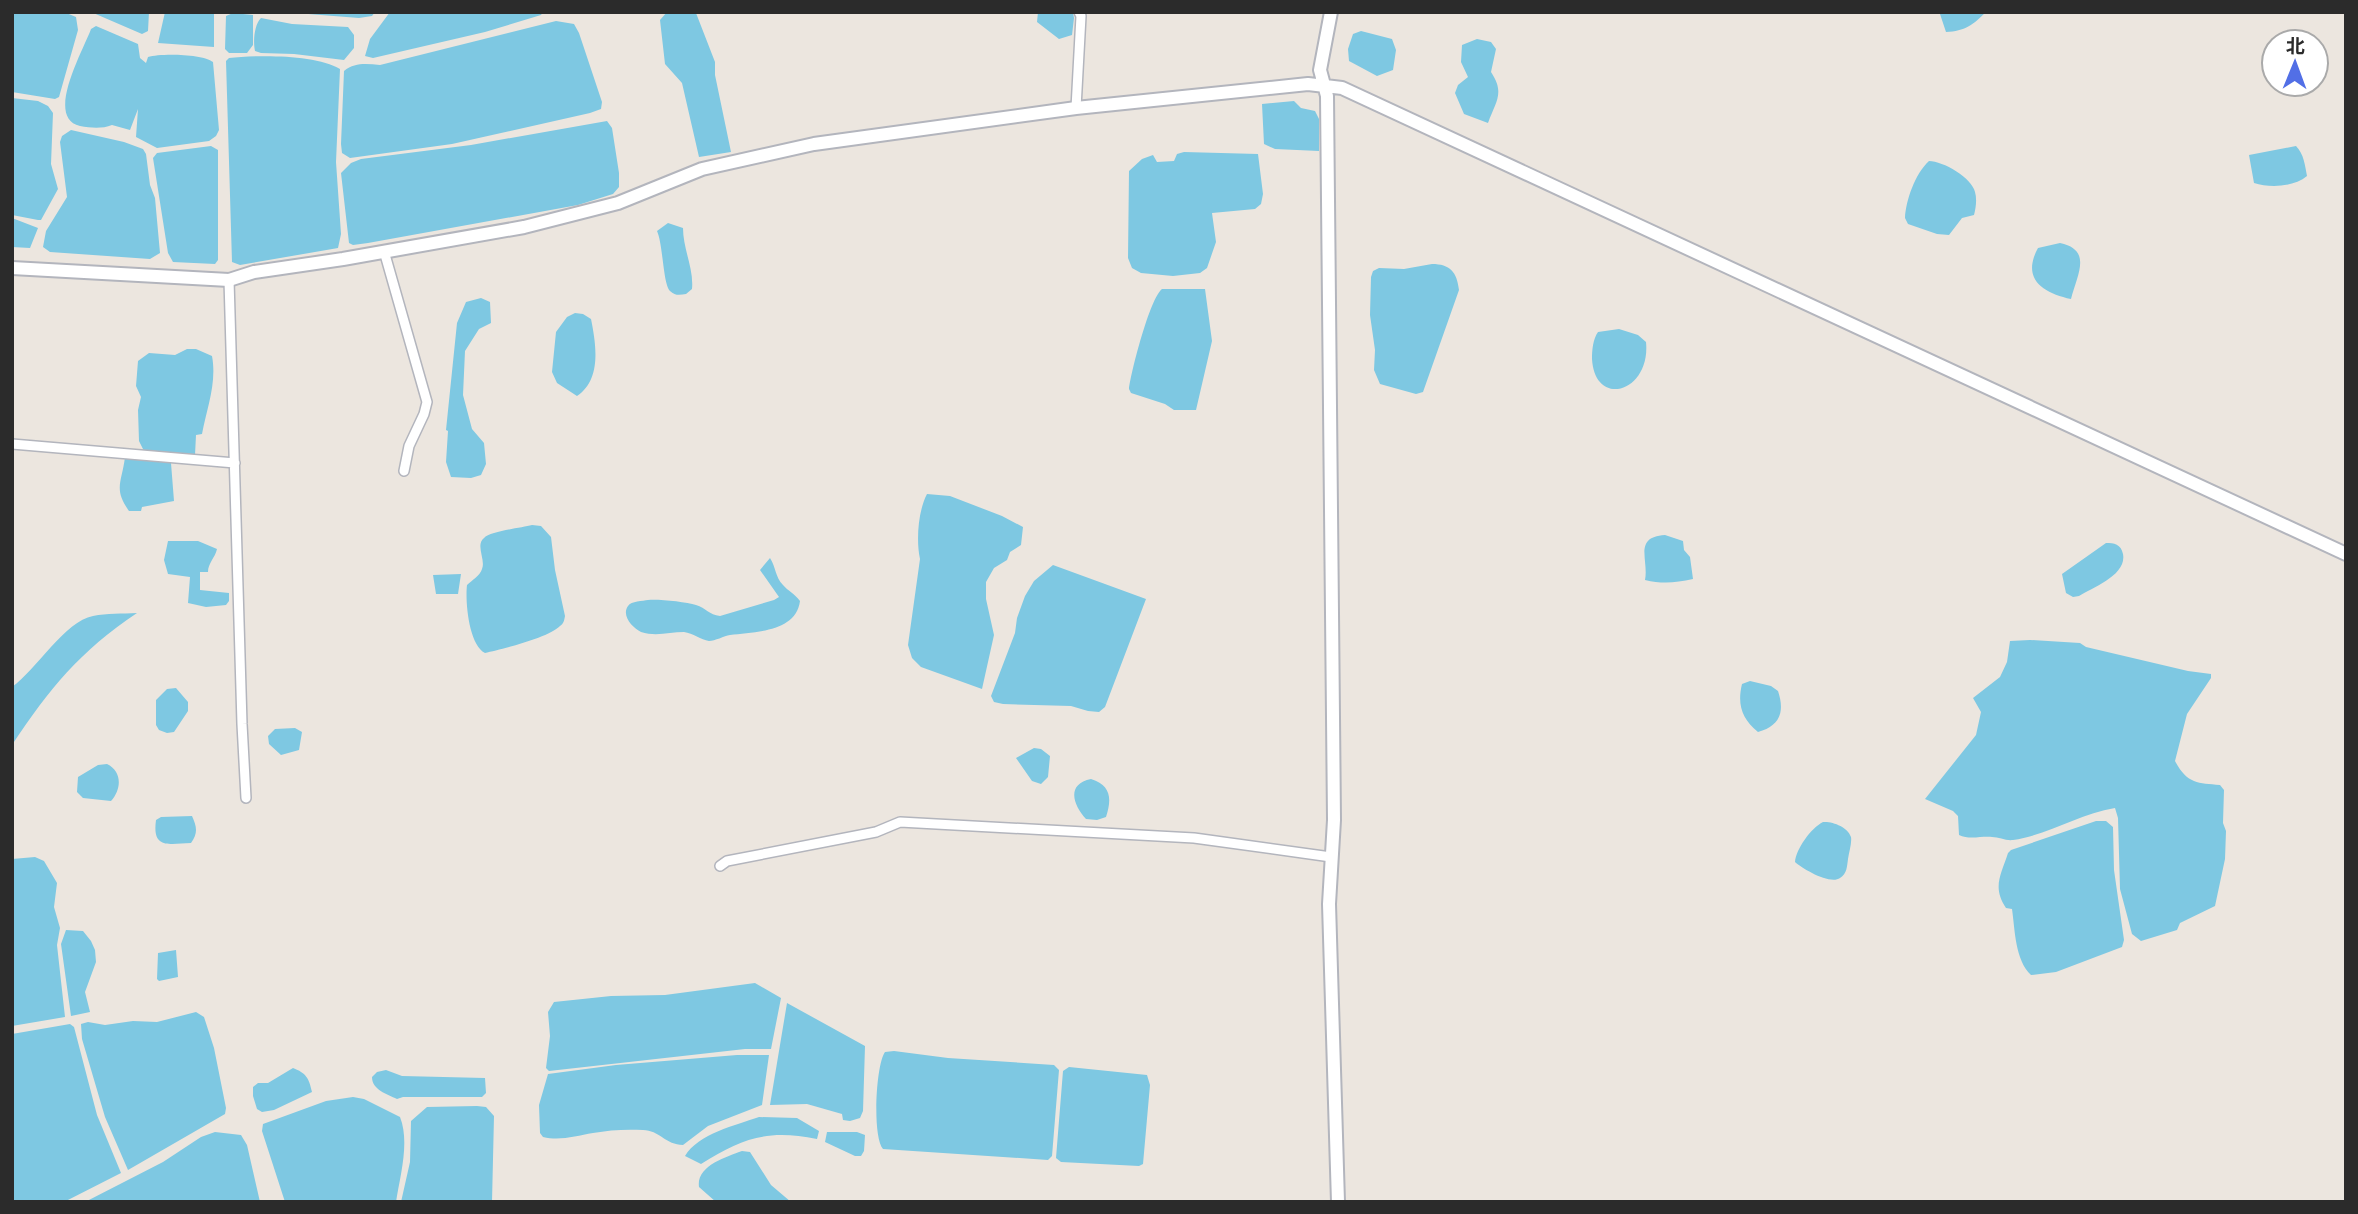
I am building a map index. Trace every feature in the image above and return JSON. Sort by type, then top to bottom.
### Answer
[{"type":"street","points":[[1076,108],[1081,16],[1079,12]]},
{"type":"street","points":[[1331,12],[1320,70],[1326,96],[1334,820],[1329,904],[1338,1202]]},
{"type":"street","points":[[12,268],[229,280],[254,272],[556,219],[618,203],[702,169],[814,144],[1076,108],[1308,84],[1342,88],[2346,554]]},
{"type":"street","points":[[384,251],[427,402],[425,414],[409,446],[404,471]]},
{"type":"street","points":[[229,280],[246,798]]},
{"type":"street","points":[[12,444],[235,463]]},
{"type":"street","points":[[720,866],[727,861],[876,832],[900,822],[1194,838],[1331,857]]},
{"type":"water","points":[[12,12],[64,12],[76,17],[78,30],[59,97],[55,99],[12,92]]},
{"type":"water","points":[[91,12],[149,12],[148,31],[142,34]]},
{"type":"water","points":[[165,12],[214,12],[214,47],[158,43]]},
{"type":"water","points":[[283,12],[375,12],[372,16],[359,18]]},
{"type":"water","points":[[390,12],[543,12],[541,15],[485,32],[373,58],[365,56],[370,39]]},
{"type":"water","points":[[667,12],[696,13],[715,62],[715,75],[731,152],[699,157],[682,83],[665,64],[660,20]]},
{"type":"water","points":[[1038,12],[1073,13],[1072,35],[1059,39],[1037,22]]},
{"type":"water","points":[[1986,12],[1968,26],[1946,32],[1940,14]]},
{"type":"water","points":[[233,13],[253,15],[253,45],[247,53],[229,53],[225,49],[226,16]]},
{"type":"water","points":[[261,18],[292,24],[348,27],[354,35],[354,48],[344,60],[261,53],[255,51],[254,43],[255,29]]},
{"type":"water","points":[[556,21],[574,24],[579,33],[602,102],[601,109],[452,144],[350,158],[342,153],[344,71],[348,68],[361,64],[380,65]]},
{"type":"water","points":[[96,26],[138,44],[140,58],[146,63],[148,57],[172,55],[200,57],[213,62],[219,130],[216,136],[209,141],[157,148],[136,137],[138,109],[130,130],[112,125],[100,128],[84,127],[70,120],[66,110],[69,82],[91,29]]},
{"type":"water","points":[[1361,31],[1392,39],[1396,50],[1393,70],[1377,76],[1349,61],[1348,49],[1353,34]]},
{"type":"water","points":[[1477,39],[1491,42],[1496,49],[1491,72],[1498,86],[1498,97],[1488,123],[1464,114],[1455,93],[1458,85],[1468,77],[1461,62],[1462,45]]},
{"type":"water","points":[[229,58],[301,58],[340,69],[336,162],[341,234],[338,248],[240,265],[232,262],[226,61]]},
{"type":"water","points":[[12,98],[38,101],[48,106],[53,113],[51,164],[58,189],[41,220],[12,215]]},
{"type":"water","points":[[1294,101],[1301,108],[1315,111],[1319,119],[1319,151],[1275,149],[1264,144],[1262,104]]},
{"type":"water","points":[[607,121],[612,128],[619,173],[619,187],[613,194],[578,205],[368,243],[349,243],[341,173],[351,163],[361,159],[471,145]]},
{"type":"water","points":[[71,130],[143,149],[155,198],[160,253],[150,259],[50,252],[43,247],[46,231],[67,197],[60,142],[62,136]]},
{"type":"water","points":[[211,146],[218,150],[218,260],[215,264],[173,262],[168,253],[153,158],[157,153]]},
{"type":"water","points":[[2296,146],[2302,156],[2307,176],[2282,185],[2254,183],[2249,155]]},
{"type":"water","points":[[1177,154],[1258,154],[1263,194],[1261,204],[1255,209],[1212,213],[1216,242],[1207,268],[1200,273],[1173,276],[1141,273],[1132,268],[1128,258],[1129,171],[1142,159],[1153,155],[1157,162],[1174,161]]},
{"type":"water","points":[[1929,161],[1956,171],[1969,181],[1975,192],[1974,215],[1962,218],[1949,235],[1937,234],[1908,224],[1905,218],[1912,188]]},
{"type":"water","points":[[12,218],[38,228],[30,248],[12,247]]},
{"type":"water","points":[[668,223],[683,228],[692,281],[692,289],[686,294],[672,293],[666,280],[657,231]]},
{"type":"water","points":[[2060,243],[2070,246],[2080,257],[2079,273],[2071,299],[2044,288],[2038,283],[2032,268],[2038,248]]},
{"type":"water","points":[[1432,264],[1452,270],[1459,290],[1423,392],[1416,394],[1380,384],[1374,370],[1375,350],[1370,315],[1371,277],[1373,271],[1379,268],[1404,269]]},
{"type":"water","points":[[1162,289],[1205,289],[1212,341],[1196,410],[1174,410],[1165,404],[1131,393],[1129,389],[1147,320]]},
{"type":"water","points":[[481,298],[490,302],[491,323],[479,329],[465,351],[463,395],[472,429],[484,443],[486,464],[481,475],[471,478],[451,477],[446,462],[446,430],[457,323],[466,302]]},
{"type":"water","points":[[575,313],[591,319],[595,350],[594,371],[585,389],[577,396],[557,383],[552,372],[556,332],[567,317]]},
{"type":"water","points":[[1619,329],[1638,335],[1646,342],[1645,359],[1640,373],[1632,383],[1612,389],[1602,384],[1595,375],[1593,348],[1598,332]]},
{"type":"water","points":[[187,349],[196,349],[212,356],[213,366],[211,395],[202,434],[196,435],[195,455],[144,451],[139,441],[138,410],[141,397],[136,386],[138,361],[149,353],[175,355]]},
{"type":"water","points":[[125,457],[171,463],[174,501],[142,507],[141,511],[129,511],[120,491]]},
{"type":"water","points":[[927,494],[950,496],[1023,527],[1021,545],[1010,552],[1007,560],[994,568],[986,582],[986,599],[994,635],[982,689],[921,667],[912,658],[908,645],[920,559],[919,526]]},
{"type":"water","points":[[532,525],[541,526],[551,537],[564,622],[535,639],[485,653],[475,641],[467,602],[467,585],[482,569],[481,541],[492,533]]},
{"type":"water","points":[[1665,535],[1683,541],[1684,550],[1690,557],[1693,579],[1669,582],[1645,580],[1646,545],[1649,540]]},
{"type":"water","points":[[168,541],[198,541],[217,549],[208,572],[200,572],[200,590],[229,593],[226,605],[206,607],[188,603],[190,577],[168,574],[164,560]]},
{"type":"water","points":[[2106,543],[2121,548],[2123,561],[2120,568],[2108,580],[2079,596],[2073,597],[2066,593],[2062,574]]},
{"type":"water","points":[[770,558],[780,582],[800,601],[797,611],[783,625],[709,641],[684,632],[641,632],[627,618],[626,610],[630,604],[648,600],[692,604],[720,616],[774,600],[779,597],[760,570]]},
{"type":"water","points":[[1053,565],[1146,599],[1105,707],[1099,712],[1071,706],[1003,704],[994,702],[991,696],[1015,633],[1025,596],[1034,581]]},
{"type":"water","points":[[461,574],[458,594],[436,594],[433,575]]},
{"type":"water","points":[[137,613],[98,642],[67,672],[12,745],[12,687],[61,636],[82,620],[98,615]]},
{"type":"water","points":[[2010,641],[2080,643],[2086,647],[2211,674],[2187,714],[2175,761],[2179,769],[2194,781],[2220,785],[2224,790],[2225,859],[2215,906],[2180,923],[2177,930],[2141,941],[2132,934],[2120,889],[2118,818],[2115,808],[2039,834],[2010,840],[1959,835],[1958,816],[1953,811],[1925,799],[1976,735],[1981,712],[1973,698],[2000,677],[2007,662]]},
{"type":"water","points":[[1750,681],[1771,686],[1778,691],[1781,705],[1776,722],[1758,732],[1745,717],[1740,699],[1742,684]]},
{"type":"water","points":[[176,688],[188,702],[188,711],[174,732],[167,733],[159,730],[156,725],[156,700],[167,689]]},
{"type":"water","points":[[295,728],[302,732],[299,750],[281,755],[269,744],[268,736],[275,729]]},
{"type":"water","points":[[1034,748],[1041,749],[1050,756],[1048,777],[1041,784],[1032,781],[1016,758]]},
{"type":"water","points":[[107,764],[118,776],[119,786],[115,796],[111,801],[83,798],[77,792],[78,777],[98,765]]},
{"type":"water","points":[[1091,779],[1103,785],[1109,799],[1106,817],[1097,820],[1086,819],[1074,796],[1078,785]]},
{"type":"water","points":[[192,816],[196,830],[191,843],[169,844],[159,840],[155,829],[156,820],[161,817]]},
{"type":"water","points":[[2096,821],[2106,821],[2113,827],[2114,870],[2124,940],[2122,947],[2056,972],[2031,975],[2019,953],[2012,909],[2006,908],[1999,894],[1999,881],[2008,853]]},
{"type":"water","points":[[1823,822],[1839,825],[1847,830],[1851,837],[1846,870],[1836,880],[1817,875],[1795,862],[1805,839]]},
{"type":"water","points":[[35,857],[44,861],[57,883],[54,907],[60,928],[57,945],[65,1017],[12,1026],[12,859]]},
{"type":"water","points":[[66,930],[83,931],[95,950],[96,962],[85,992],[90,1012],[71,1016],[61,944]]},
{"type":"water","points":[[176,950],[178,977],[159,981],[158,953]]},
{"type":"water","points":[[755,983],[781,998],[771,1049],[745,1049],[549,1071],[546,1068],[550,1036],[548,1012],[554,1002],[611,996],[665,995]]},
{"type":"water","points":[[787,1003],[865,1046],[863,1111],[860,1118],[843,1120],[842,1114],[807,1104],[770,1105]]},
{"type":"water","points":[[196,1012],[204,1017],[214,1048],[225,1114],[128,1170],[105,1117],[82,1039],[81,1024],[157,1022]]},
{"type":"water","points":[[70,1024],[74,1027],[97,1115],[121,1173],[64,1202],[12,1202],[12,1034]]},
{"type":"water","points":[[885,1052],[948,1058],[1054,1065],[1059,1070],[1052,1156],[1048,1160],[883,1149],[876,1116],[879,1070]]},
{"type":"water","points":[[769,1055],[762,1105],[708,1126],[683,1145],[643,1130],[611,1130],[568,1138],[543,1137],[540,1133],[539,1105],[548,1074],[616,1065]]},
{"type":"water","points":[[1069,1067],[1147,1075],[1150,1085],[1143,1164],[1061,1162],[1056,1158],[1063,1071]]},
{"type":"water","points":[[293,1068],[306,1077],[312,1092],[274,1110],[262,1112],[257,1109],[253,1087],[258,1083],[268,1083]]},
{"type":"water","points":[[386,1070],[402,1076],[485,1078],[486,1093],[482,1097],[397,1099],[374,1085],[372,1077],[377,1072]]},
{"type":"water","points":[[353,1097],[364,1099],[400,1117],[404,1148],[396,1202],[285,1202],[262,1131],[263,1124],[326,1101]]},
{"type":"water","points":[[427,1107],[486,1107],[494,1116],[492,1202],[401,1202],[410,1162],[411,1121]]},
{"type":"water","points":[[759,1117],[797,1118],[819,1131],[817,1139],[784,1135],[756,1138],[701,1164],[685,1156],[708,1136]]},
{"type":"water","points":[[215,1132],[241,1135],[247,1145],[260,1202],[85,1202],[163,1162],[201,1137]]},
{"type":"water","points":[[827,1132],[857,1132],[865,1135],[861,1156],[855,1156],[825,1142]]},
{"type":"water","points":[[742,1151],[750,1152],[771,1185],[791,1202],[716,1202],[699,1187],[699,1180],[707,1168]]}]
